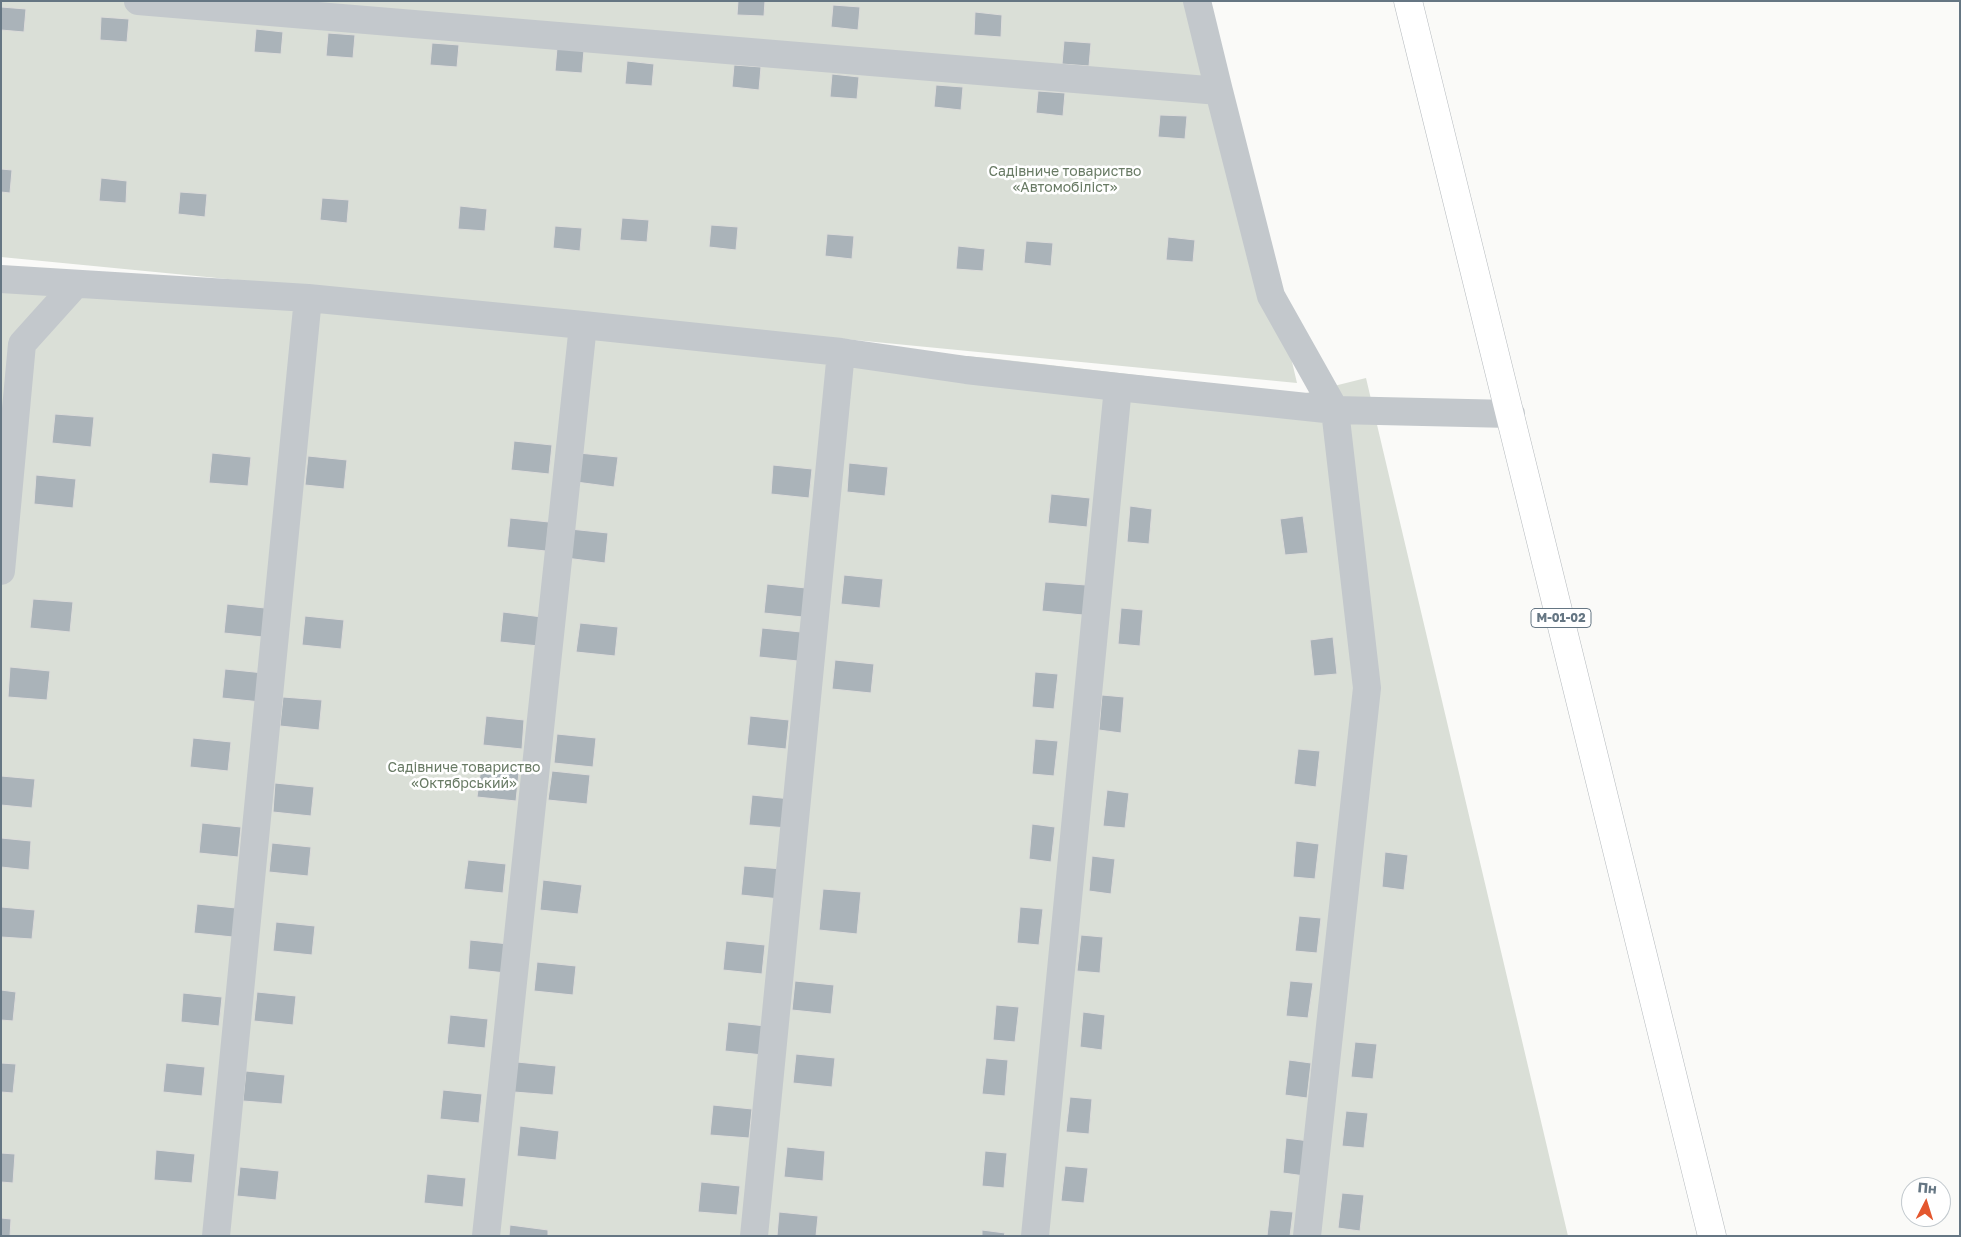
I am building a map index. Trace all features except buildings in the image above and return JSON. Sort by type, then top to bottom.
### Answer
[{"type":"main road","name":"М-01-02","points":[[1408,1],[1712,1236]]},
{"type":"street","points":[[138,1],[1219,91]]},
{"type":"street","points":[[1197,1],[1271,296],[1335,410],[1367,688],[1307,1236]]},
{"type":"street","points":[[1,279],[308,298],[583,325],[841,352],[966,370],[1335,410],[1511,414]]},
{"type":"street","points":[[1,571],[22,344],[76,284]]},
{"type":"street","points":[[216,1236],[308,298]]},
{"type":"street","points":[[486,1236],[583,325]]},
{"type":"street","points":[[754,1236],[841,352]]},
{"type":"street","points":[[1035,1236],[1118,387]]},
{"type":"green space","name":"Садівниче товариство «Автомобіліст»","points":[[1,1],[1207,1],[1297,383],[1,257]]},
{"type":"green space","name":"Садівниче товариство «Октябрський»","points":[[1,279],[989,358],[1302,394],[1366,378],[1568,1236],[1,1236]]}]
